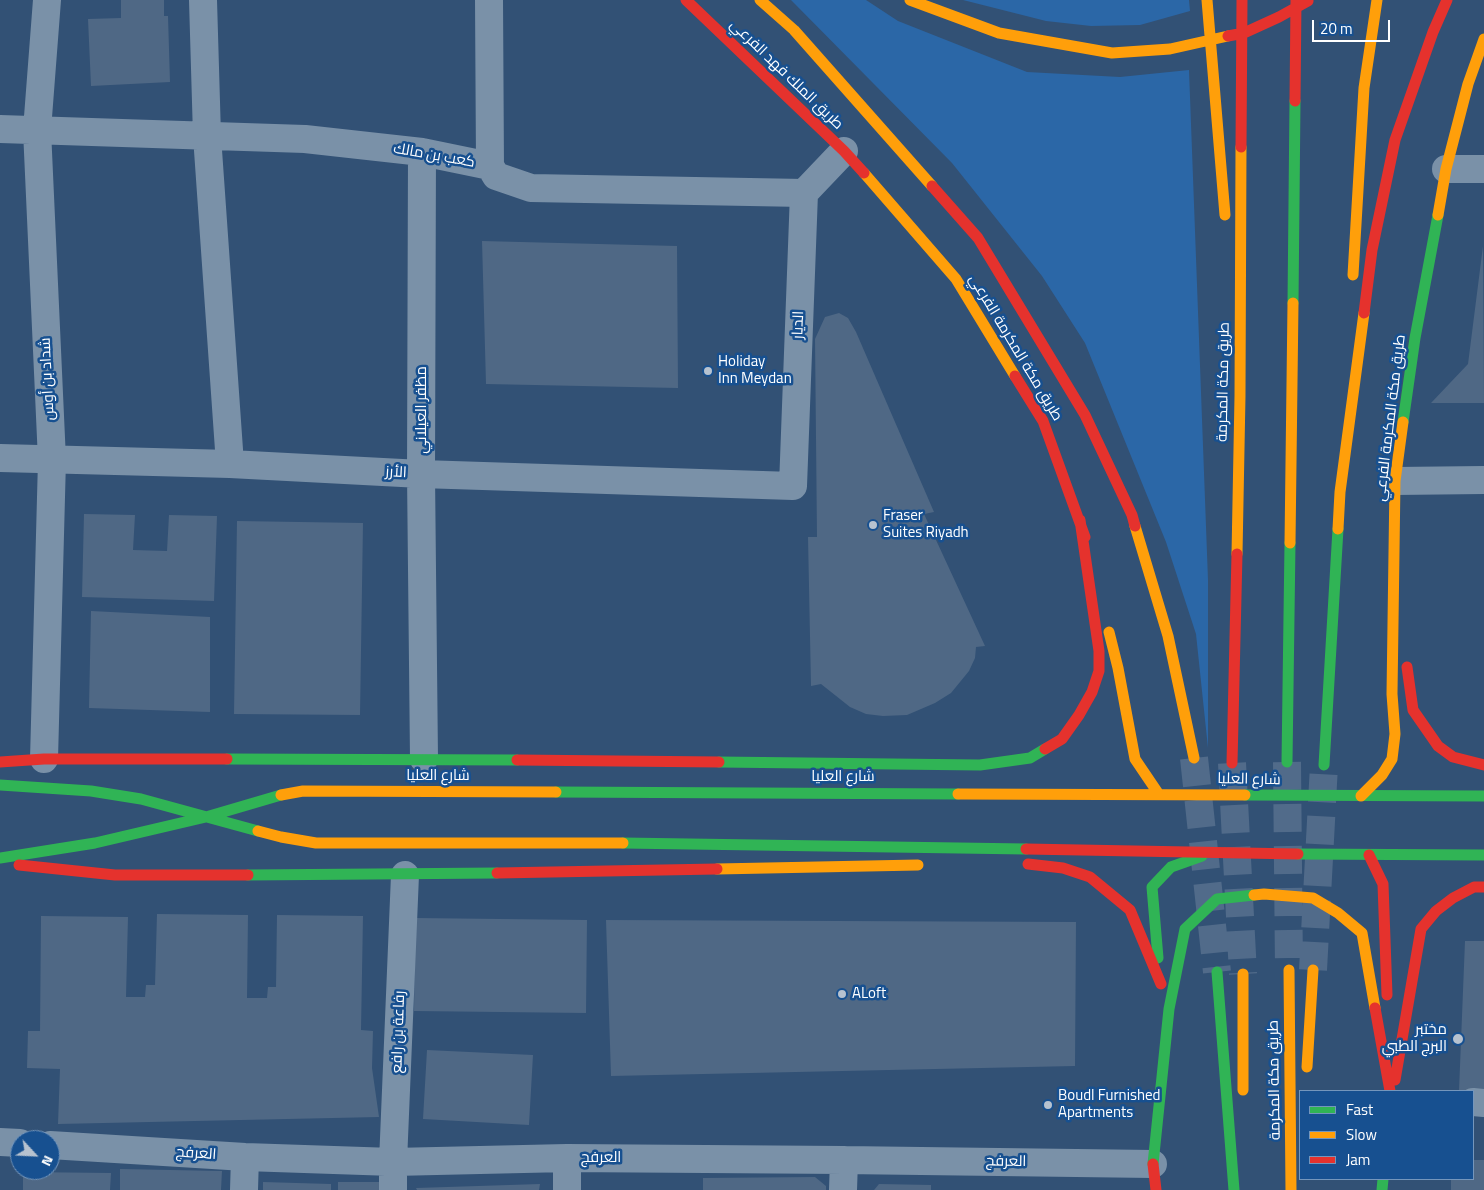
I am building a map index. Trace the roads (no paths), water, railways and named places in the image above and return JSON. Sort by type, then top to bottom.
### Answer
[{"type":"main road","name":"طريق الملك فهد الفرعي","points":[[686,0],[844,151]]},
{"type":"main road","points":[[760,0],[794,30],[978,238],[1084,415],[1132,516],[1168,636],[1194,758]]},
{"type":"main road","points":[[910,0],[999,34],[1112,53],[1170,49],[1244,33],[1310,0]]},
{"type":"main road","points":[[1207,0],[1226,228]]},
{"type":"main road","name":"طريق مكة المكرمة","points":[[1232,763],[1240,396],[1242,0]]},
{"type":"main road","points":[[1288,762],[1296,193],[1296,0]]},
{"type":"main road","points":[[1352,285],[1364,88],[1378,0]]},
{"type":"main road","points":[[1340,492],[1372,250],[1395,140],[1433,32],[1447,0]]},
{"type":"main road","name":"طريق مكة المكرمة الفرعي","points":[[1361,796],[1382,775],[1392,759],[1395,734],[1392,694],[1395,481],[1415,338],[1446,169],[1468,84],[1484,39]]},
{"type":"main road","name":"طريق مكة المكرمة الفرعي","points":[[844,151],[956,279],[1044,422],[1080,520],[1118,668],[1135,759],[1158,793]]},
{"type":"main road","points":[[1229,267],[1240,396]]},
{"type":"main road","points":[[1324,765],[1349,344]]},
{"type":"main road","points":[[0,762],[44,759],[424,759],[980,765],[1030,758],[1062,739],[1092,692],[1099,671],[1099,651],[1080,520]]},
{"type":"main road","points":[[1394,572],[1413,710],[1438,746],[1452,757],[1484,765]]},
{"type":"main road","name":"شارع العليا","points":[[0,785],[91,791],[141,799],[281,837],[316,843],[678,843],[1369,855],[1484,854]]},
{"type":"main road","name":"شارع العليا","points":[[0,858],[95,843],[206,817],[270,797],[303,791],[1158,793],[1484,796]]},
{"type":"main road","points":[[1154,1181],[1161,984],[1152,887],[1171,867],[1215,851]]},
{"type":"main road","points":[[1369,855],[1384,884],[1391,1090]]},
{"type":"main road","points":[[0,864],[115,875],[406,875],[926,865]]},
{"type":"main road","points":[[1021,864],[1063,868],[1090,877],[1130,910],[1161,984]]},
{"type":"main road","points":[[1391,1090],[1421,929],[1436,911],[1453,898],[1474,887],[1484,887]]},
{"type":"main road","points":[[1154,1181],[1169,1009],[1185,929],[1217,899],[1264,894],[1313,898],[1338,913],[1362,933],[1391,1090]]},
{"type":"main road","name":"طريق مكة المكرمة","points":[[1289,970],[1291,1190]]},
{"type":"main road","points":[[1306,1082],[1313,970]]},
{"type":"main road","points":[[1217,972],[1234,1190]]},
{"type":"main road","name":"طريق مكة المكرمة","points":[[1243,974],[1243,1102]]},
{"type":"main road","points":[[1242,1151],[1242,1190]]},
{"type":"street","name":"شداد بن أوس","points":[[44,759],[52,460],[37,130],[46,0]]},
{"type":"street","points":[[203,0],[207,136],[230,464]]},
{"type":"street","points":[[489,0],[490,166]]},
{"type":"street","name":"كعب بن مالك","points":[[0,129],[305,139],[422,152],[490,166],[496,176],[531,188],[804,193]]},
{"type":"street","points":[[804,193],[844,151]]},
{"type":"street","name":"مظفر العيلاني","points":[[422,152],[421,474],[424,759]]},
{"type":"street","points":[[1446,169],[1484,169]]},
{"type":"street","name":"الديار","points":[[793,486],[804,193]]},
{"type":"street","name":"الأرز","points":[[0,458],[230,464],[421,474],[793,486]]},
{"type":"street","points":[[1395,481],[1484,480]]},
{"type":"street","name":"رفاعة بن رافع","points":[[393,1190],[406,875]]},
{"type":"street","name":"العرفج","points":[[60,1146],[245,1157],[393,1162],[567,1158],[844,1160],[1154,1181]]},
{"type":"street","points":[[244,1190],[245,1157]]},
{"type":"street","points":[[567,1158],[567,1190]]},
{"type":"street","points":[[843,1190],[844,1160]]},
{"type":"tunnel","points":[[1194,758],[1217,972]]},
{"type":"tunnel","points":[[1287,762],[1289,970]]},
{"type":"tunnel","points":[[1232,763],[1243,974]]},
{"type":"tunnel","points":[[1313,970],[1324,765]]},
{"type":"place","name":"Holiday Inn Meydan","points":[[708,371]]},
{"type":"place","name":"Fraser Suites Riyadh","points":[[873,525]]},
{"type":"place","name":"ALoft","points":[[842,994]]},
{"type":"place","name":"مختبر البرج الطبي","points":[[1458,1039]]},
{"type":"place","name":"Boudl Furnished Apartments","points":[[1048,1105]]}]
